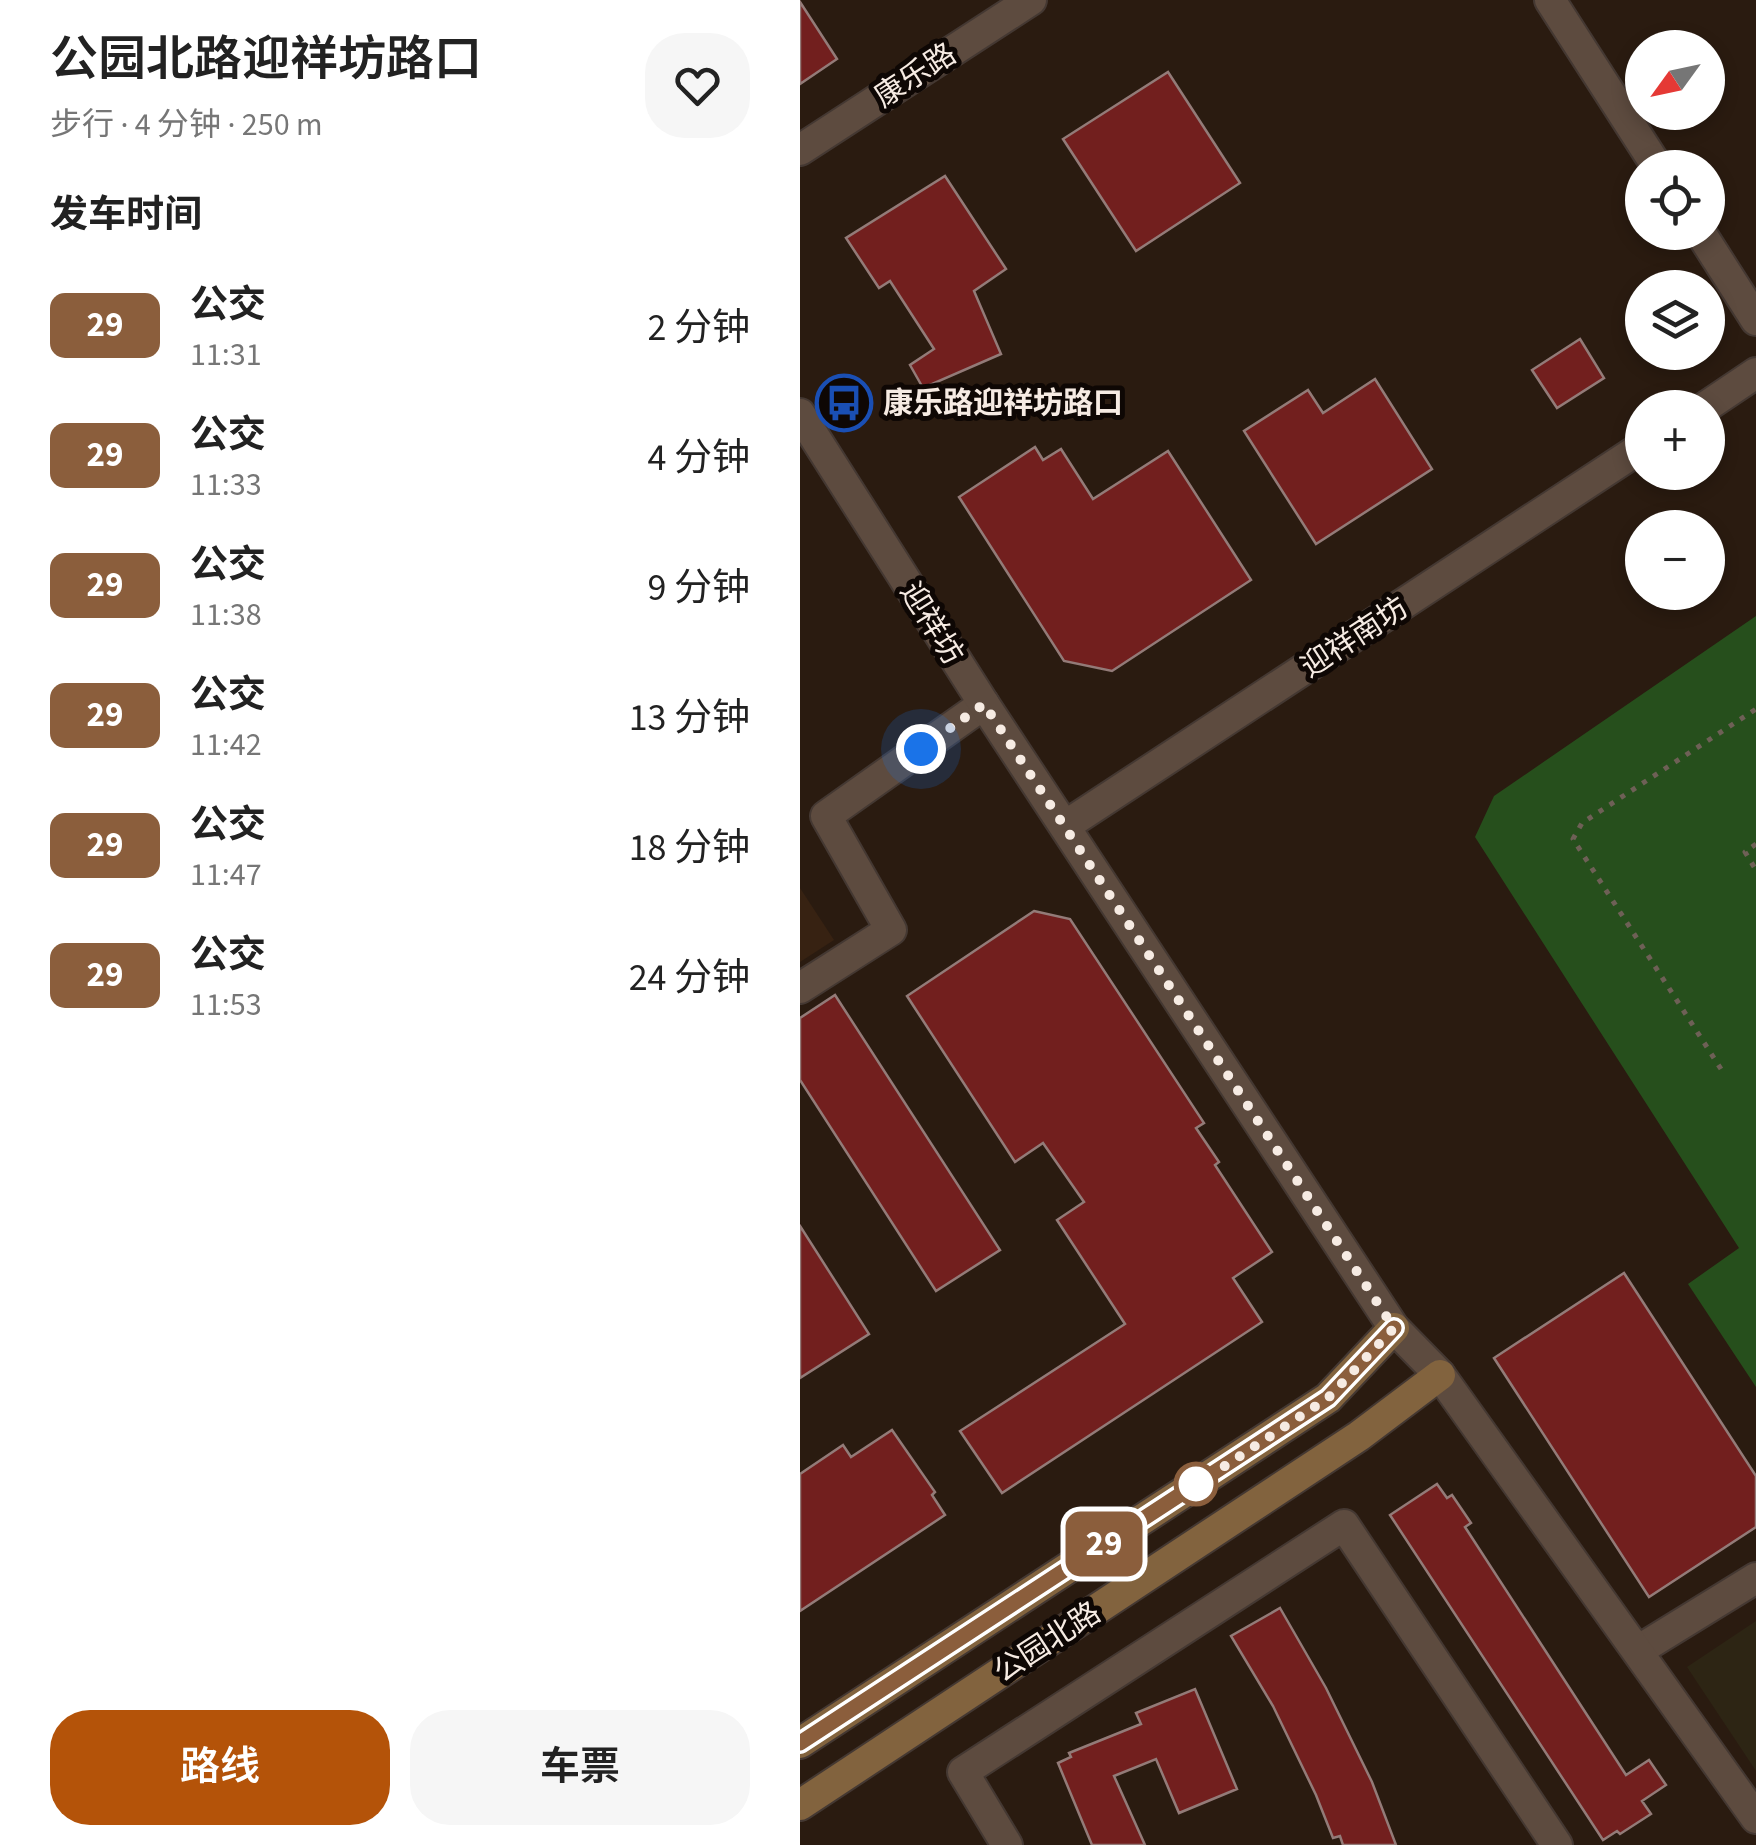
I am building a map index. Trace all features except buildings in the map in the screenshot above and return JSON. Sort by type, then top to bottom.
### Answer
[{"type":"main road","name":"公园北路","points":[[800,1743],[1328,1398],[1394,1328]]},
{"type":"main road","name":"公园北路","points":[[800,1805],[1358,1436],[1440,1375]]},
{"type":"street","name":"康乐路","points":[[800,150],[1031,0]]},
{"type":"street","points":[[1550,0],[1646,150]]},
{"type":"street","points":[[1711,250],[1756,320]]},
{"type":"street","points":[[1725,394],[1756,373]]},
{"type":"street","name":"迎祥坊","points":[[800,414],[984,704],[1394,1328],[1440,1375],[1640,1650],[1756,1818]]},
{"type":"street","name":"迎祥南坊","points":[[1065,826],[1625,459]]},
{"type":"street","points":[[800,988],[892,930],[826,816],[984,704]]},
{"type":"street","points":[[1007,1845],[963,1772],[1344,1525],[1557,1845]]},
{"type":"street","points":[[1640,1650],[1756,1578]]},
{"type":"path","points":[[1721,1068],[1573,839],[1582,823],[1756,709]]},
{"type":"path","points":[[1756,844],[1744,852],[1756,870]]},
{"type":"shaded area","points":[[800,888],[834,940],[800,962]]},
{"type":"shaded area","points":[[1756,1621],[1756,1771],[1687,1667]]},
{"type":"green space","points":[[1756,616],[1756,1387],[1688,1284],[1739,1248],[1475,837],[1494,796]]},
{"type":"bus line","name":"29","points":[[800,1743],[1328,1398],[1394,1328]]},
{"type":"place","name":"康乐路迎祥坊路口","points":[[844,403]]},
{"type":"route","points":[[921,749],[984,704],[1394,1328],[1328,1398],[1193,1487],[1196,1484]]}]
